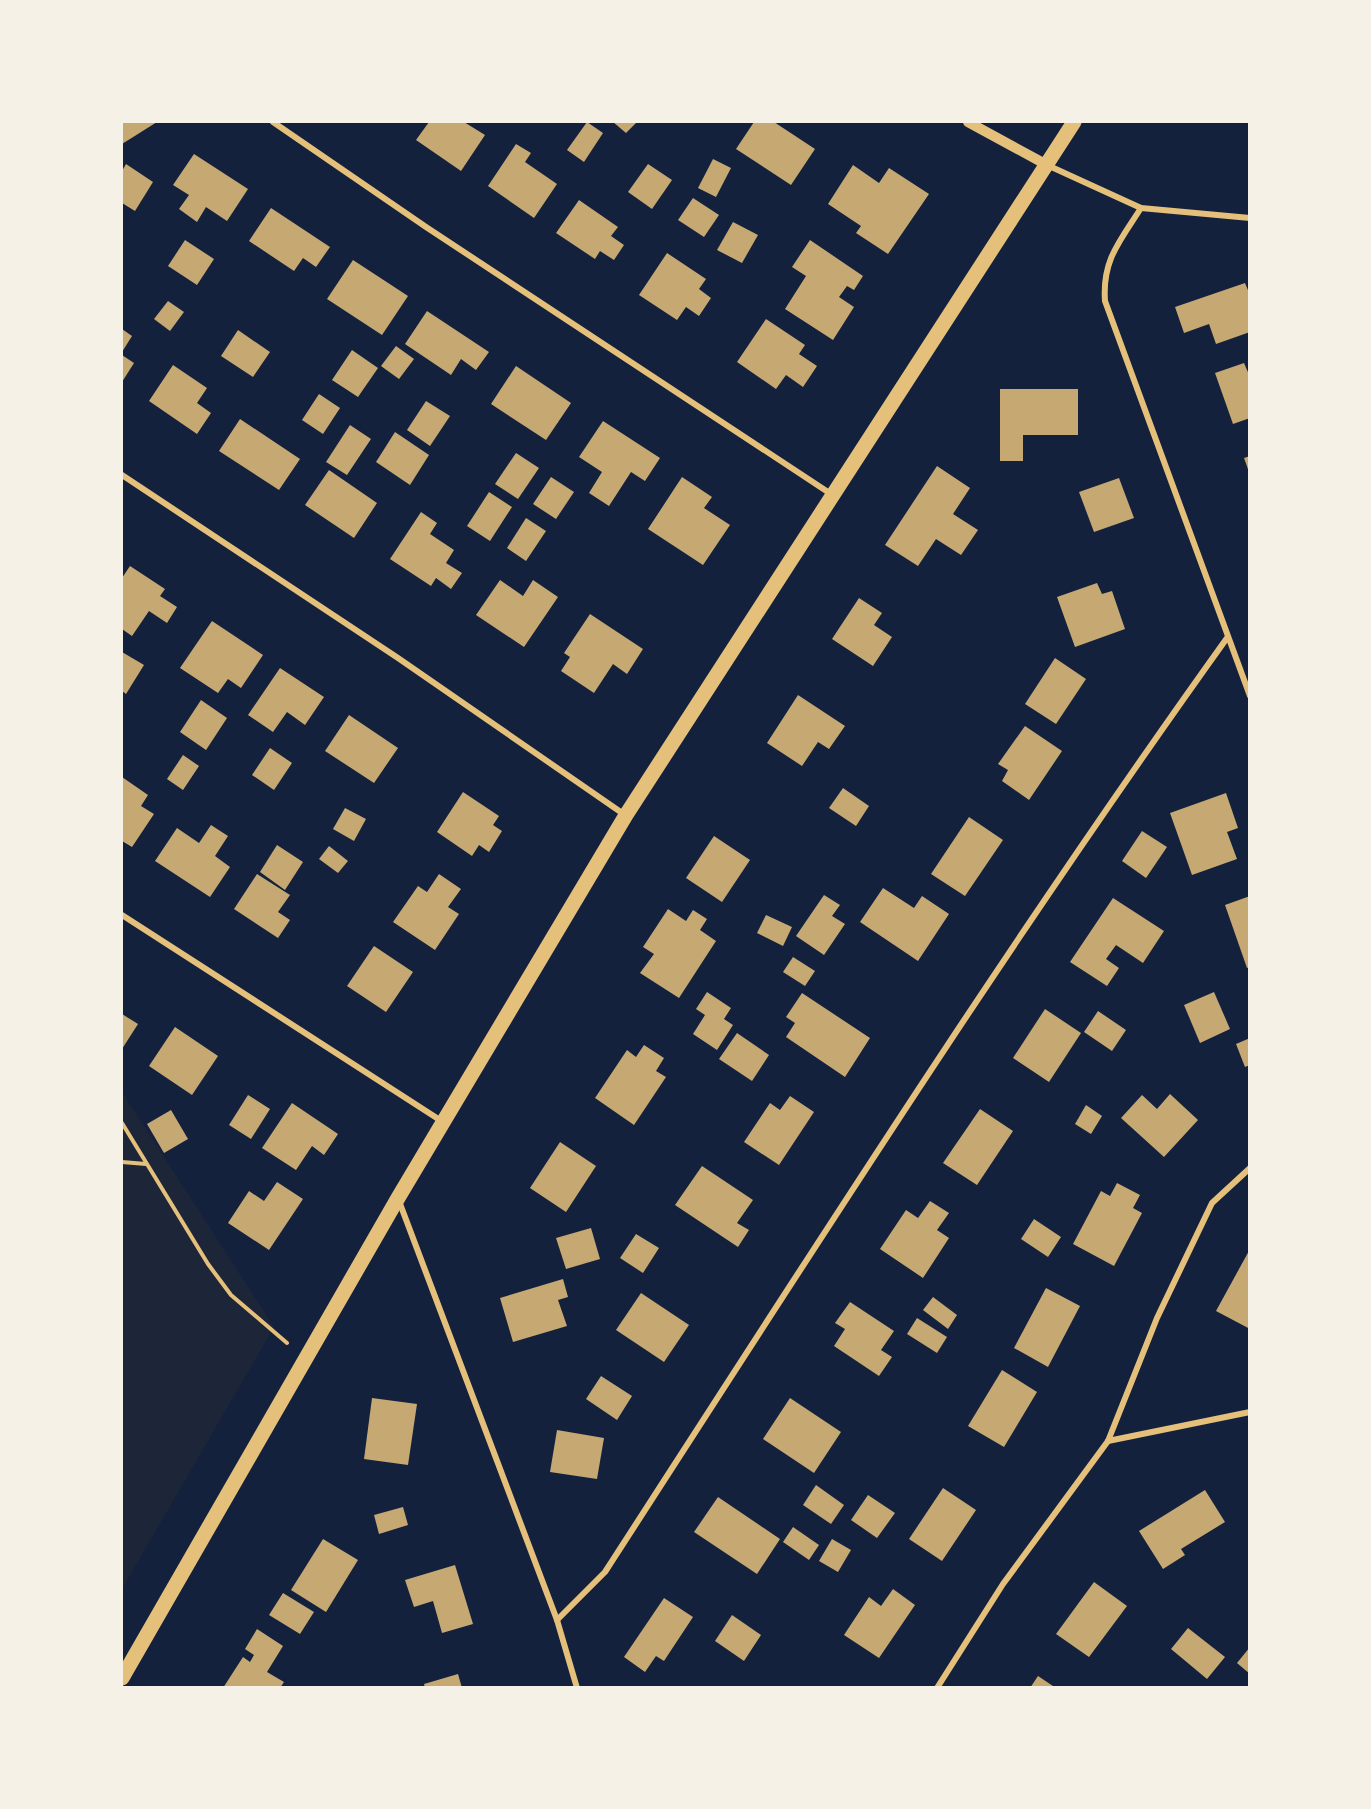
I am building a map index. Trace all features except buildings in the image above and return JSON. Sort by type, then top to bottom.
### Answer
[{"type":"main road","points":[[122,1677],[398,1198],[626,815],[831,494],[1074,122]]},
{"type":"street","points":[[273,122],[426,227],[831,494]]},
{"type":"street","points":[[968,122],[1047,165],[1142,208],[1250,218]]},
{"type":"street","points":[[1142,208],[1110,257],[1104,280],[1105,301],[1250,696]]},
{"type":"street","points":[[122,475],[399,658],[626,815]]},
{"type":"street","points":[[556,1620],[605,1572],[835,1216],[1106,808],[1227,638]]},
{"type":"street","points":[[122,915],[443,1122]]},
{"type":"street","points":[[937,1688],[1003,1584],[1108,1441],[1157,1318],[1212,1203],[1250,1168]]},
{"type":"street","points":[[398,1198],[556,1620],[577,1688]]},
{"type":"street","points":[[1108,1441],[1250,1412]]},
{"type":"path","points":[[122,1123],[208,1264],[231,1295],[264,1326],[307,1358]]},
{"type":"path","points":[[122,1162],[146,1164]]},
{"type":"shaded area","points":[[122,1092],[274,1327],[122,1589]]}]
